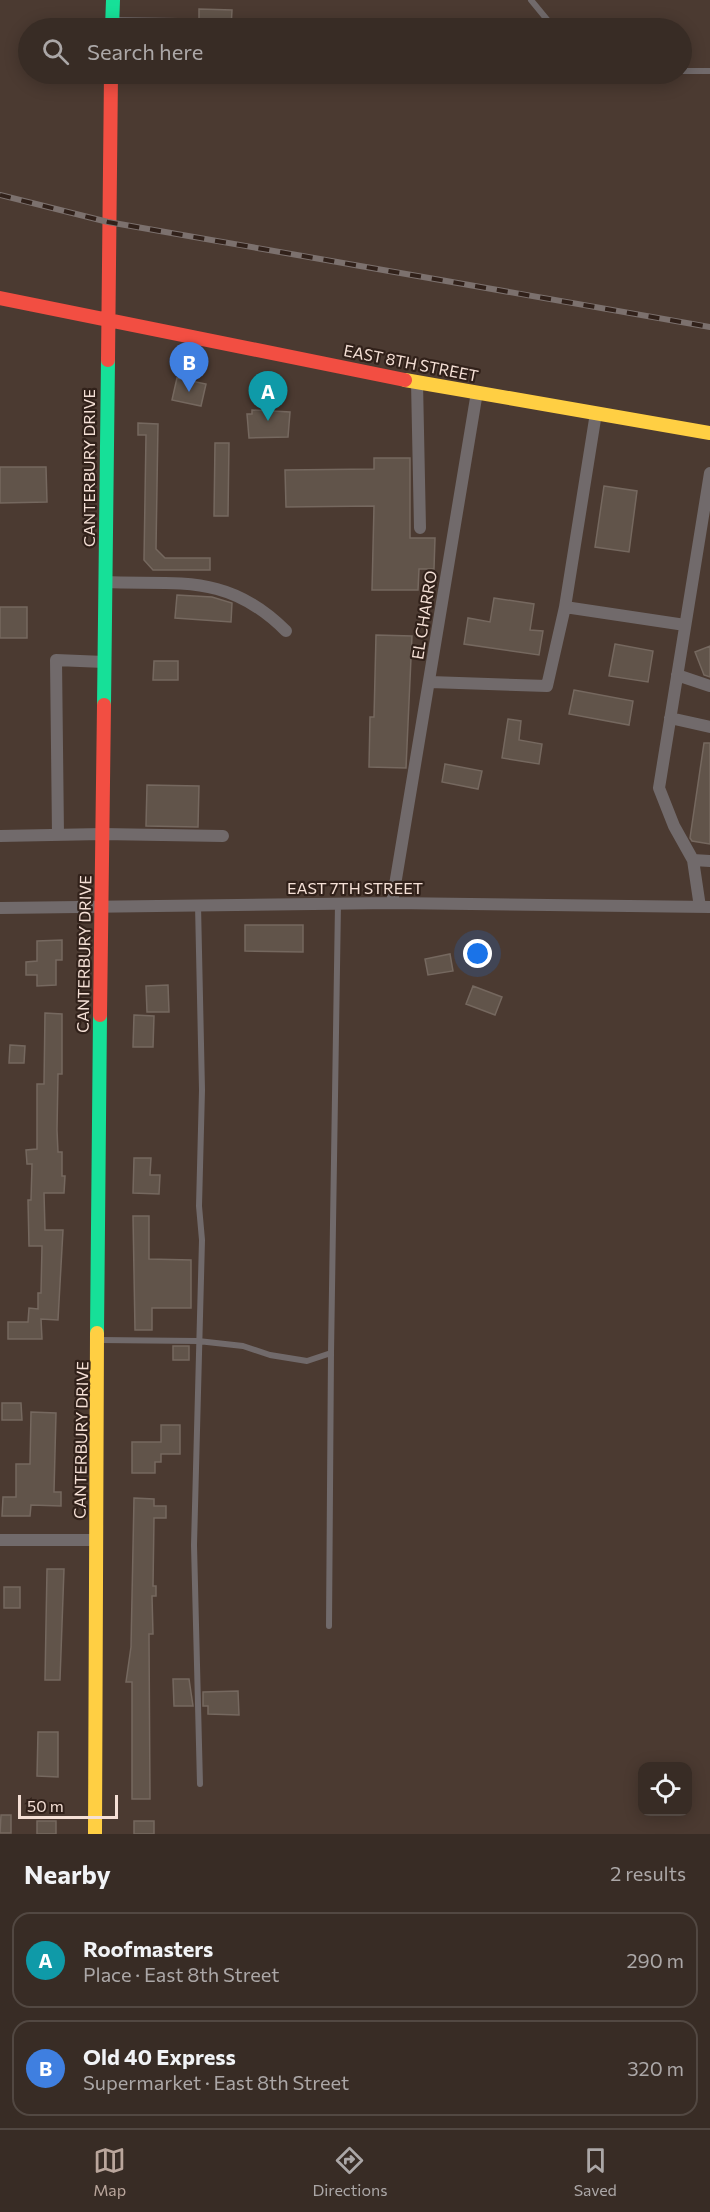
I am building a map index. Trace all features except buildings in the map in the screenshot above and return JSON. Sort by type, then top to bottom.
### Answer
[{"type":"street","points":[[112,0],[112,18]]},
{"type":"street","name":"CANTERBURY DRIVE","points":[[95,1834],[101,906],[111,84]]},
{"type":"street","name":"EAST 8TH STREET","points":[[0,298],[417,382],[710,433]]},
{"type":"street","points":[[417,382],[420,528]]},
{"type":"street","name":"EL CHARRO","points":[[477,392],[430,682],[547,686],[565,607]]},
{"type":"street","points":[[596,413],[565,607],[685,625]]},
{"type":"street","points":[[705,907],[693,860],[674,826],[659,788],[710,473]]},
{"type":"street","points":[[105,582],[212,586],[258,606],[286,631]]},
{"type":"street","points":[[58,835],[56,660],[104,662]]},
{"type":"street","points":[[677,675],[710,686]]},
{"type":"street","points":[[392,903],[430,682]]},
{"type":"street","points":[[670,718],[710,727]]},
{"type":"street","points":[[0,836],[102,834],[223,836]]},
{"type":"street","points":[[693,860],[710,861]]},
{"type":"street","name":"EAST 7TH STREET","points":[[0,908],[392,903],[705,907]]},
{"type":"street","points":[[0,1540],[96,1540]]},
{"type":"lane","points":[[531,0],[546,18]]},
{"type":"lane","points":[[692,71],[710,70]]},
{"type":"lane","points":[[329,1626],[338,904]]},
{"type":"lane","points":[[198,905],[202,1090],[199,1206],[202,1240],[194,1545],[200,1784]]},
{"type":"lane","points":[[98,1340],[198,1341],[243,1346],[270,1355],[307,1361],[331,1353]]},
{"type":"railway","points":[[0,195],[108,222],[710,327]]},
{"type":"traffic: fast","points":[[112,18],[113,0]]},
{"type":"traffic: fast","points":[[104,705],[108,360]]},
{"type":"traffic: fast","points":[[97,1333],[100,1015]]},
{"type":"traffic: slow","points":[[405,380],[710,433]]},
{"type":"traffic: slow","points":[[95,1834],[97,1333]]},
{"type":"traffic: jam","points":[[108,360],[111,84]]},
{"type":"traffic: jam","points":[[0,298],[405,380]]},
{"type":"traffic: jam","points":[[100,1015],[104,705]]},
{"type":"place","name":"Old 40 Express","points":[[189,392]]},
{"type":"place","name":"Roofmasters","points":[[268,421]]}]
